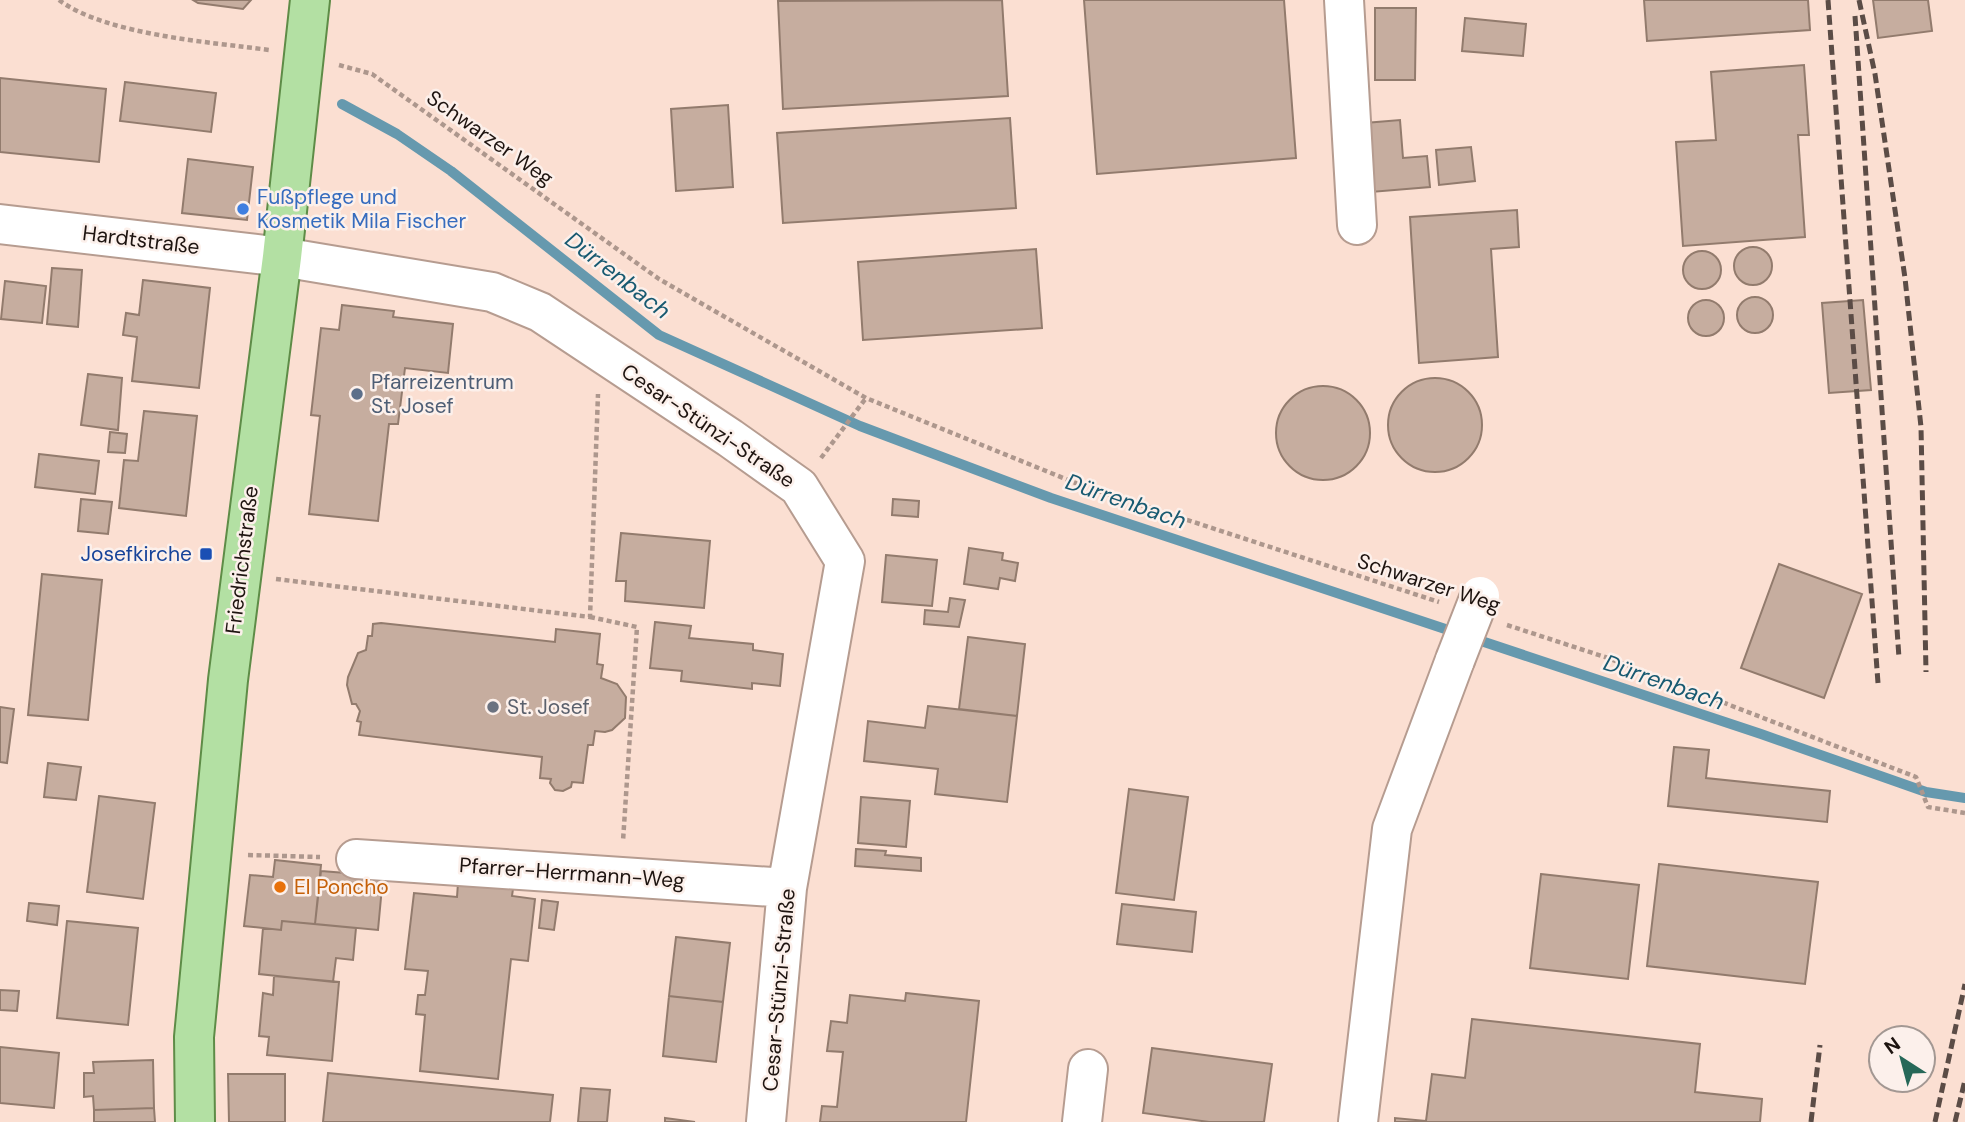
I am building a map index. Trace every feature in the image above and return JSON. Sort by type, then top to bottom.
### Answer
[{"type":"main road","name":"Friedrichstraße","points":[[195,1122],[194,1037],[228,680],[282,257],[310,0]]},
{"type":"street","points":[[1344,0],[1357,225]]},
{"type":"street","name":"Hardtstraße","points":[[0,224],[282,257]]},
{"type":"street","name":"Cesar-Stünzi-Straße","points":[[282,257],[492,292],[540,312],[799,487],[845,561],[787,888],[766,1122]]},
{"type":"street","points":[[1358,1122],[1392,829],[1455,660],[1478,608]]},
{"type":"street","name":"Pfarrer-Herrmann-Weg","points":[[356,859],[787,888]]},
{"type":"street","points":[[1083,1122],[1088,1069]]},
{"type":"path","name":"Schwarzer Weg","points":[[59,0],[92,19],[173,37],[304,55],[372,74],[659,279],[866,398],[1083,486],[1478,608],[1608,657],[1916,777],[1928,807],[1965,813]]},
{"type":"path","points":[[590,617],[599,352]]},
{"type":"path","points":[[838,436],[866,398]]},
{"type":"path","points":[[240,575],[590,617],[637,627],[621,877]]},
{"type":"path","points":[[213,854],[356,859]]},
{"type":"building","points":[[193,0],[251,0],[243,9]]},
{"type":"building","points":[[1002,0],[1008,96],[783,109],[778,1]]},
{"type":"building","points":[[1084,0],[1284,0],[1296,158],[1097,174]]},
{"type":"building","points":[[1644,0],[1808,0],[1810,30],[1647,41]]},
{"type":"building","points":[[1873,0],[1928,0],[1932,31],[1878,38]]},
{"type":"building","points":[[1375,8],[1416,8],[1415,80],[1375,80]]},
{"type":"building","points":[[1465,18],[1526,24],[1523,56],[1462,51]]},
{"type":"building","points":[[1804,65],[1809,135],[1798,135],[1805,237],[1683,246],[1676,142],[1716,140],[1711,72]]},
{"type":"building","points":[[0,78],[106,89],[99,162],[0,152]]},
{"type":"building","points":[[125,82],[216,93],[211,132],[120,121]]},
{"type":"building","points":[[728,105],[733,187],[676,191],[671,109]]},
{"type":"building","points":[[1010,118],[1016,208],[783,223],[777,133]]},
{"type":"building","points":[[1400,120],[1403,158],[1427,156],[1430,187],[1371,192],[1365,123]]},
{"type":"building","points":[[1471,147],[1475,181],[1439,185],[1436,150]]},
{"type":"building","points":[[188,159],[253,167],[247,220],[182,213]]},
{"type":"building","points":[[1517,210],[1519,247],[1491,249],[1498,357],[1419,363],[1410,217]]},
{"type":"building","points":[[1753,247],[1766,253],[1772,266],[1766,279],[1753,285],[1740,279],[1734,266],[1740,253]]},
{"type":"building","points":[[1036,249],[1042,328],[863,340],[858,262]]},
{"type":"building","points":[[1702,251],[1715,257],[1721,270],[1715,283],[1702,289],[1689,283],[1683,270],[1689,257]]},
{"type":"building","points":[[52,268],[82,270],[78,327],[47,324]]},
{"type":"building","points":[[143,280],[210,288],[199,388],[132,381],[137,337],[123,335],[126,313],[139,315]]},
{"type":"building","points":[[5,281],[46,286],[42,323],[1,319]]},
{"type":"building","points":[[1755,297],[1768,302],[1773,315],[1768,328],[1755,333],[1742,328],[1737,315],[1742,302]]},
{"type":"building","points":[[1706,300],[1719,305],[1724,318],[1719,331],[1706,336],[1693,331],[1688,318],[1693,305]]},
{"type":"building","points":[[1863,300],[1871,390],[1829,393],[1822,303]]},
{"type":"building","name":"Pfarreizentrum St. Josef","points":[[342,305],[394,311],[393,317],[453,324],[448,373],[405,368],[398,424],[389,424],[378,521],[309,514],[320,416],[311,415],[321,328],[339,330]]},
{"type":"building","points":[[88,374],[122,378],[118,430],[81,425]]},
{"type":"building","points":[[1435,378],[1453,382],[1468,392],[1478,407],[1482,425],[1478,443],[1468,458],[1453,468],[1435,472],[1417,468],[1402,458],[1392,443],[1388,425],[1392,407],[1402,392],[1417,382]]},
{"type":"building","points":[[1323,386],[1341,390],[1356,400],[1366,415],[1370,433],[1366,451],[1356,466],[1341,476],[1323,480],[1305,476],[1290,466],[1280,451],[1276,433],[1280,415],[1290,400],[1305,390]]},
{"type":"building","points":[[144,411],[197,416],[186,516],[119,508],[124,460],[138,461]]},
{"type":"building","points":[[110,432],[127,434],[125,453],[108,452]]},
{"type":"building","points":[[39,454],[99,461],[95,494],[35,487]]},
{"type":"building","points":[[81,499],[112,502],[108,534],[78,531]]},
{"type":"building","points":[[893,499],[919,501],[918,517],[892,515]]},
{"type":"building","points":[[621,533],[710,541],[704,608],[625,601],[626,581],[616,581]]},
{"type":"building","points":[[969,548],[1003,553],[1002,560],[1018,563],[1015,581],[1000,578],[998,589],[964,584]]},
{"type":"building","points":[[886,555],[937,560],[932,606],[882,602]]},
{"type":"building","points":[[1779,564],[1862,594],[1824,698],[1741,668]]},
{"type":"building","points":[[42,574],[102,580],[88,720],[28,715]]},
{"type":"building","points":[[950,598],[965,600],[959,627],[924,624],[925,610],[948,612]]},
{"type":"building","points":[[655,622],[691,626],[689,638],[753,644],[753,650],[783,654],[780,686],[752,683],[752,689],[681,681],[682,671],[650,668]]},
{"type":"building","name":"St. Josef","points":[[373,624],[555,642],[556,629],[600,634],[597,664],[603,665],[601,678],[617,684],[626,697],[625,718],[612,730],[595,731],[593,745],[588,745],[583,783],[572,782],[571,787],[563,791],[555,790],[550,783],[551,779],[540,778],[542,757],[359,735],[361,722],[357,721],[360,711],[356,704],[352,704],[347,685],[348,677],[358,653],[366,650],[368,636],[372,636]]},
{"type":"building","points":[[968,637],[1025,644],[1017,716],[959,709]]},
{"type":"building","points":[[928,706],[1017,716],[1007,802],[935,794],[938,769],[864,761],[868,721],[925,728]]},
{"type":"building","points":[[0,707],[14,709],[7,763],[0,762]]},
{"type":"building","points":[[1674,747],[1709,750],[1706,778],[1830,791],[1827,822],[1668,806]]},
{"type":"building","points":[[48,763],[81,767],[76,800],[44,797]]},
{"type":"building","points":[[1129,789],[1188,797],[1174,900],[1116,893]]},
{"type":"building","points":[[99,796],[155,803],[143,899],[87,892]]},
{"type":"building","points":[[861,797],[910,801],[906,847],[858,843]]},
{"type":"building","points":[[856,849],[886,851],[885,855],[921,858],[921,871],[855,866]]},
{"type":"building","points":[[275,860],[321,865],[315,924],[282,921],[281,930],[244,926],[250,875],[273,877]]},
{"type":"building","points":[[1659,864],[1818,882],[1805,984],[1647,966]]},
{"type":"building","points":[[321,871],[383,876],[378,930],[315,924]]},
{"type":"building","points":[[1541,874],[1639,885],[1628,979],[1530,968]]},
{"type":"building","points":[[458,883],[513,889],[512,896],[535,899],[528,961],[511,959],[498,1079],[420,1071],[425,1015],[416,1014],[418,995],[425,995],[428,971],[405,969],[414,893],[457,897]]},
{"type":"building","points":[[542,900],[558,902],[554,930],[539,928]]},
{"type":"building","points":[[29,903],[59,906],[57,925],[27,921]]},
{"type":"building","points":[[1122,904],[1196,912],[1192,952],[1117,944]]},
{"type":"building","points":[[67,921],[138,928],[128,1025],[57,1018]]},
{"type":"building","points":[[282,921],[356,928],[353,960],[336,958],[333,982],[259,974],[263,928],[281,930]]},
{"type":"building","points":[[676,937],[730,943],[723,1002],[669,996]]},
{"type":"building","points":[[274,976],[339,982],[332,1061],[267,1055],[269,1037],[259,1036],[263,993],[273,995]]},
{"type":"building","points":[[0,990],[19,991],[17,1011],[0,1010]]},
{"type":"building","points":[[906,993],[979,1001],[966,1122],[820,1122],[822,1106],[837,1107],[843,1052],[827,1051],[831,1021],[847,1023],[850,995],[905,1001]]},
{"type":"building","points":[[669,996],[723,1002],[716,1062],[663,1056]]},
{"type":"building","points":[[1472,1019],[1700,1044],[1695,1092],[1762,1099],[1760,1122],[1395,1122],[1395,1118],[1426,1121],[1432,1074],[1465,1078]]},
{"type":"building","points":[[0,1047],[59,1053],[54,1108],[0,1103]]},
{"type":"building","points":[[1152,1048],[1272,1064],[1264,1122],[1209,1122],[1143,1113]]},
{"type":"building","points":[[153,1060],[154,1108],[94,1110],[93,1096],[84,1097],[84,1073],[94,1073],[93,1062]]},
{"type":"building","points":[[328,1073],[553,1095],[550,1122],[323,1122]]},
{"type":"building","points":[[228,1074],[285,1074],[285,1122],[229,1122]]},
{"type":"building","points":[[581,1088],[610,1090],[607,1122],[578,1122]]},
{"type":"building","points":[[154,1108],[155,1122],[94,1122],[94,1110]]},
{"type":"building","points":[[665,1118],[695,1122],[665,1122]]},
{"type":"waterway","name":"Dürrenbach","points":[[342,104],[397,134],[451,171],[659,335],[860,426],[1051,498],[1761,734],[1926,792],[1965,798]]},
{"type":"railway","points":[[1828,0],[1878,683]]},
{"type":"railway","points":[[1859,0],[1875,74],[1905,278],[1921,427],[1926,672]]},
{"type":"railway","points":[[1855,16],[1899,658]]},
{"type":"railway","points":[[1935,1122],[1965,984]]},
{"type":"railway","points":[[1811,1122],[1820,1045]]},
{"type":"railway","points":[[1955,1122],[1965,1080]]},
{"type":"place","name":"Fußpflege und Kosmetik Mila Fischer","points":[[243,209]]},
{"type":"place","name":"Pfarreizentrum St. Josef","points":[[357,394]]},
{"type":"place","name":"Josefkirche","points":[[206,554]]},
{"type":"place","name":"St. Josef","points":[[493,707]]},
{"type":"place","name":"El Poncho","points":[[280,887]]}]
